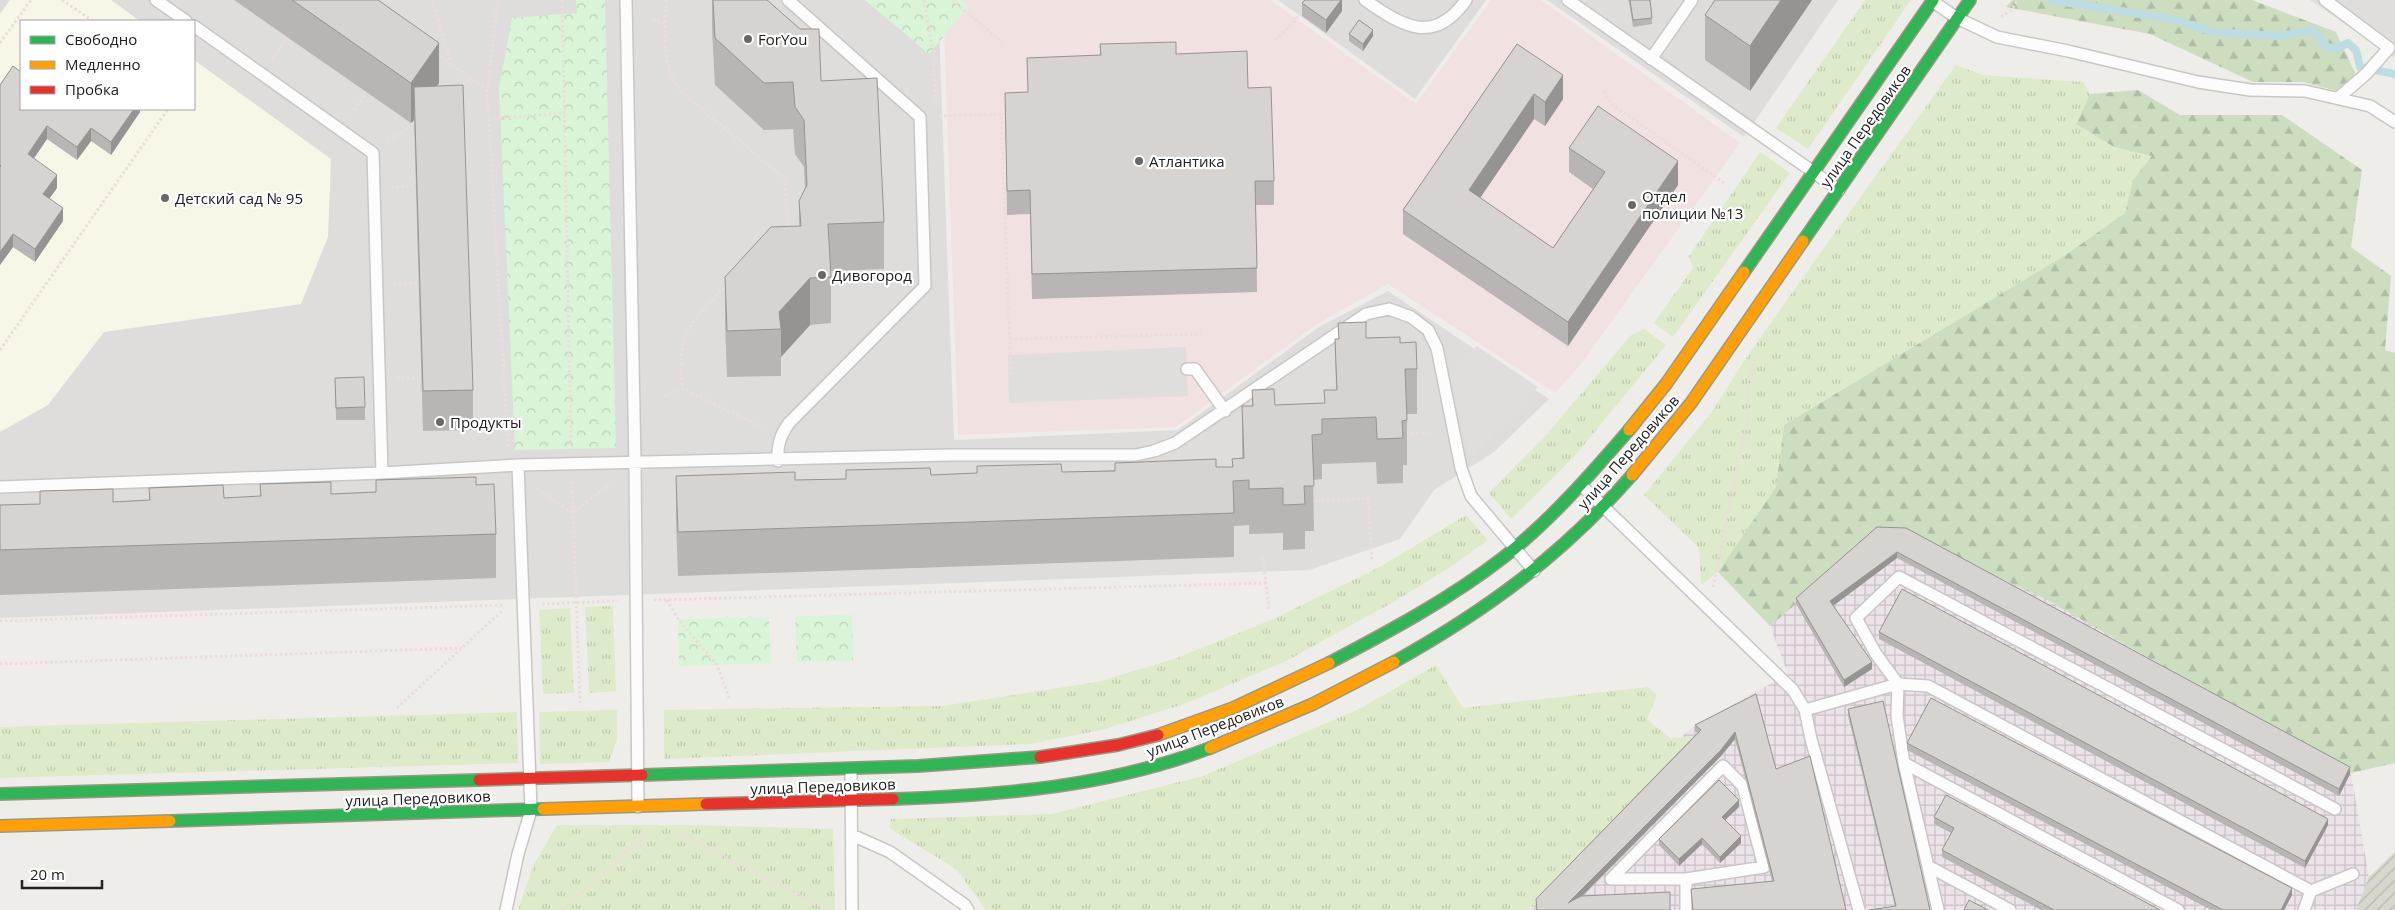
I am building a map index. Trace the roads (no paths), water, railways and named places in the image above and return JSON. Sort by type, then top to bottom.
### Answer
[{"type":"street","name":"улица Передовиков","points":[[0,794],[637,776],[981,763],[1053,756],[1119,745],[1177,728],[1234,707],[1304,676],[1364,644],[1453,591],[1515,548],[1581,486],[1626,435],[1666,384],[1932,0]]},
{"type":"street","name":"улица Передовиков","points":[[0,826],[981,796],[1054,790],[1124,775],[1185,757],[1243,735],[1387,667],[1466,619],[1534,571],[1604,507],[1650,454],[1691,402],[1970,0]]},
{"type":"lane","points":[[156,0],[185,20]]},
{"type":"lane","points":[[626,0],[635,464],[638,807]]},
{"type":"lane","points":[[778,461],[780,436],[789,423],[924,286],[920,117],[788,0]]},
{"type":"lane","points":[[1365,0],[1396,22],[1418,28],[1439,25],[1456,14],[1466,0]]},
{"type":"lane","points":[[1568,0],[1839,190]]},
{"type":"lane","points":[[1652,59],[1692,0]]},
{"type":"lane","points":[[1932,0],[1957,18],[1997,37],[2068,51],[2198,82],[2250,90],[2305,91],[2338,98],[2370,106],[2395,122]]},
{"type":"lane","points":[[2325,0],[2389,48],[2366,74],[2338,98]]},
{"type":"lane","points":[[195,27],[374,153],[382,473]]},
{"type":"lane","points":[[0,487],[518,466],[778,461],[951,455],[1136,454],[1154,451],[1175,443],[1366,314],[1389,309],[1411,317],[1428,330],[1437,348],[1461,468],[1471,496],[1534,571]]},
{"type":"lane","points":[[1187,369],[1196,369],[1224,411]]},
{"type":"lane","points":[[506,910],[518,854],[531,810],[518,466]]},
{"type":"lane","points":[[1581,486],[1793,690],[1805,710],[1811,739],[1859,910]]},
{"type":"lane","points":[[1938,910],[1904,763],[1897,716],[1898,684],[1876,654],[1856,618],[1899,577],[2335,810]]},
{"type":"lane","points":[[1805,710],[1898,684],[1928,686],[2311,891]]},
{"type":"lane","points":[[1904,763],[2178,910]]},
{"type":"lane","points":[[1723,766],[1743,786],[1764,867],[1686,879],[1611,879],[1723,766]]},
{"type":"lane","points":[[851,769],[852,910]]},
{"type":"lane","points":[[852,835],[890,852],[965,905],[968,910]]},
{"type":"lane","points":[[1928,866],[2010,910]]},
{"type":"lane","points":[[2304,910],[2311,891],[2353,874]]},
{"type":"lane","points":[[1686,879],[1686,910]]},
{"type":"waterway","points":[[2051,0],[2172,19],[2213,32],[2279,36],[2314,30],[2327,47],[2335,49],[2348,43],[2356,50],[2360,67],[2395,74]]},
{"type":"place","name":"ForYou","points":[[748,39]]},
{"type":"place","name":"Атлантика","points":[[1139,161]]},
{"type":"place","name":"Детский сад № 95","points":[[165,198]]},
{"type":"place","name":"Отдел полиции №13","points":[[1632,205]]},
{"type":"place","name":"Дивогород","points":[[822,275]]},
{"type":"place","name":"Продукты","points":[[440,422]]}]
